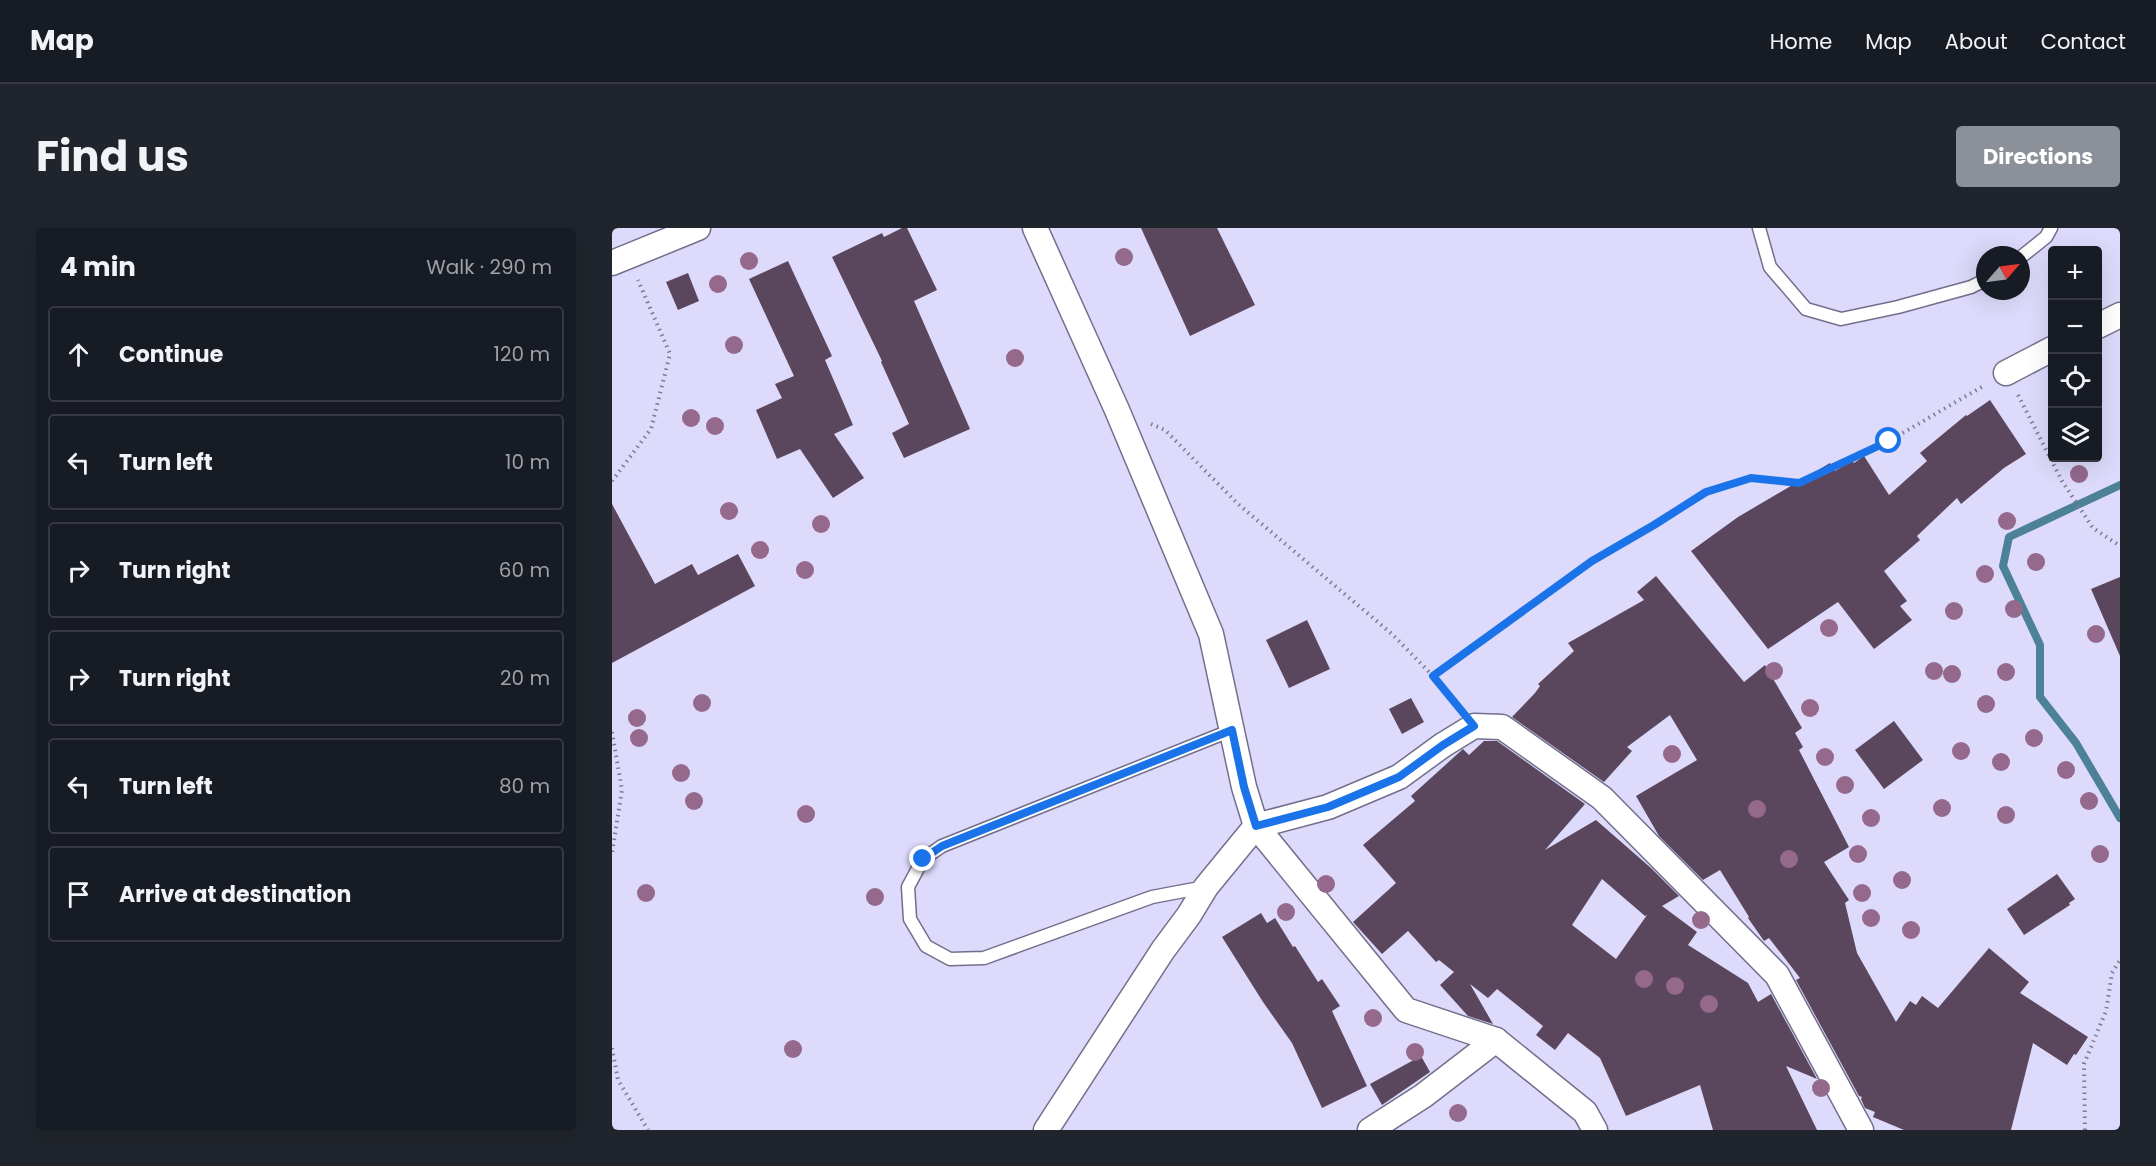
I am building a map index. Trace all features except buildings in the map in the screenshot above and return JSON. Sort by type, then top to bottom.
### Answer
[{"type":"street","points":[[620,260],[698,228]]},
{"type":"street","points":[[1035,228],[1117,410],[1211,634],[1244,787],[1256,826],[1407,1010],[1496,1040],[1585,1112],[1595,1130]]},
{"type":"street","points":[[2102,324],[2120,315]]},
{"type":"street","points":[[2006,373],[2048,351]]},
{"type":"street","points":[[1046,1130],[1206,886],[1256,826],[1328,807],[1399,777],[1474,726],[1502,727],[1602,798],[1777,975],[1861,1130]]},
{"type":"street","points":[[1370,1130],[1423,1096],[1496,1040]]},
{"type":"lane","points":[[1759,228],[1770,267],[1806,309],[1841,319],[1898,307],[1976,284]]},
{"type":"lane","points":[[2030,250],[2046,237],[2051,228]]},
{"type":"lane","points":[[1206,886],[1152,897],[984,958],[950,959],[926,946],[909,919],[908,887],[923,859],[942,846],[1232,730]]},
{"type":"path","points":[[612,481],[651,429],[670,354],[620,260]]},
{"type":"path","points":[[1433,676],[1592,561],[1706,492],[1751,478],[1799,483],[1889,441],[2006,373],[2074,500],[2093,528],[2120,546]]},
{"type":"path","points":[[1117,410],[1165,430],[1238,504],[1392,634],[1433,676],[1474,726]]},
{"type":"path","points":[[612,732],[622,790],[612,853]]},
{"type":"path","points":[[2085,1130],[2084,1064],[2106,1011],[2112,974],[2120,960]]},
{"type":"path","points":[[612,1048],[618,1080],[648,1130]]},
{"type":"waterway","points":[[2120,485],[2009,537],[2003,566],[2040,645],[2040,697],[2076,743],[2120,818]]},
{"type":"route","points":[[923,859],[942,846],[1232,730],[1244,787],[1256,826],[1328,807],[1399,777],[1474,726],[1433,676],[1592,561],[1706,492],[1751,478],[1799,483],[1889,441]]}]
